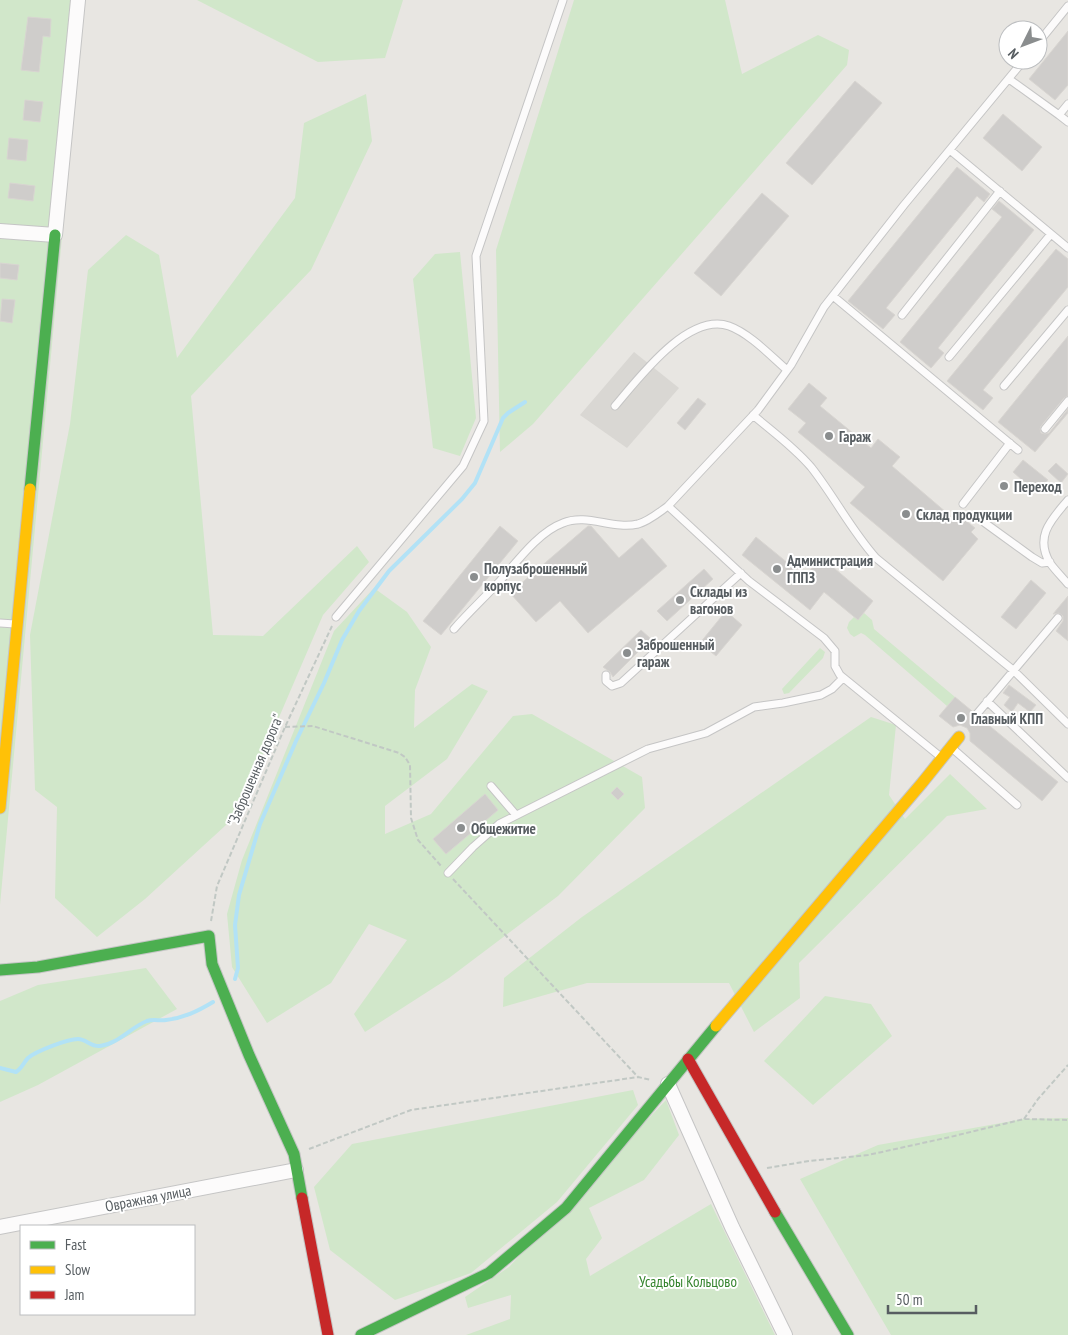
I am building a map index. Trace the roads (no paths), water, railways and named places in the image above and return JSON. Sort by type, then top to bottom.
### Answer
[{"type":"street","points":[[0,808],[16,624],[78,0]]},
{"type":"street","points":[[0,231],[55,235]]},
{"type":"street","points":[[361,1335],[489,1273],[566,1208],[688,1059],[959,737]]},
{"type":"street","points":[[0,970],[38,967],[209,936],[212,964],[249,1055],[294,1154],[328,1335]]},
{"type":"street","points":[[688,1059],[750,1172],[848,1335]]},
{"type":"street","points":[[668,1084],[732,1228],[785,1335]]},
{"type":"street","name":"Овражная улица","points":[[0,1227],[296,1170]]},
{"type":"lane","points":[[336,617],[463,466],[484,422],[476,256],[563,0]]},
{"type":"lane","points":[[1048,31],[1068,6]]},
{"type":"lane","points":[[454,629],[528,549],[554,527],[564,522],[576,520],[589,520],[619,526],[630,525],[648,520],[668,506],[754,415],[787,370],[813,323],[832,296],[904,204],[1016,70]]},
{"type":"lane","points":[[1009,79],[1068,122]]},
{"type":"lane","points":[[1059,115],[1068,104]]},
{"type":"lane","points":[[950,150],[1068,248]]},
{"type":"lane","points":[[902,315],[1000,192]]},
{"type":"lane","points":[[949,357],[1051,234]]},
{"type":"lane","points":[[832,296],[1018,450]]},
{"type":"lane","points":[[1004,386],[1068,310]]},
{"type":"lane","points":[[615,406],[656,360],[684,335],[706,325],[718,324],[737,329],[787,370]]},
{"type":"lane","points":[[1046,429],[1068,401]]},
{"type":"lane","points":[[754,415],[811,467],[861,540],[876,558],[1013,670],[1068,724]]},
{"type":"lane","points":[[963,504],[1010,443]]},
{"type":"lane","points":[[1068,500],[1046,529],[1045,548],[1050,562],[1068,584]]},
{"type":"lane","points":[[668,506],[741,573],[824,638],[835,651],[835,666],[843,678],[942,758]]},
{"type":"lane","points":[[985,523],[1042,563],[1050,562]]},
{"type":"lane","points":[[606,674],[606,681],[612,686],[621,683],[741,573]]},
{"type":"lane","points":[[976,715],[1058,618]]},
{"type":"lane","points":[[0,623],[16,624]]},
{"type":"lane","points":[[448,873],[499,824],[648,749],[706,733],[754,707],[821,695],[843,678]]},
{"type":"lane","points":[[987,701],[1068,778]]},
{"type":"lane","points":[[950,747],[1017,805]]},
{"type":"lane","points":[[491,786],[516,815]]},
{"type":"waterway","points":[[235,979],[238,968],[235,925],[239,895],[260,824],[342,640],[359,611],[389,571],[462,499],[475,483],[503,418],[525,402]]},
{"type":"waterway","points":[[0,1068],[16,1072],[32,1055],[67,1041],[81,1039],[97,1046],[107,1045],[147,1021],[179,1018],[213,1002]]},
{"type":"place","name":"Гараж","points":[[829,436]]},
{"type":"place","name":"Переход","points":[[1004,486]]},
{"type":"place","name":"Склад продукции","points":[[906,514]]},
{"type":"place","name":"Администрация ГППЗ","points":[[777,569]]},
{"type":"place","name":"Полузаброшенный корпус","points":[[474,577]]},
{"type":"place","name":"Склады из вагонов","points":[[680,600]]},
{"type":"place","name":"Заброшенный гараж","points":[[627,653]]},
{"type":"place","name":"Главный КПП","points":[[961,718]]},
{"type":"place","name":"Общежитие","points":[[461,828]]},
{"type":"park label","name":"Усадьбы Кольцово","points":[[688,1281]]}]
